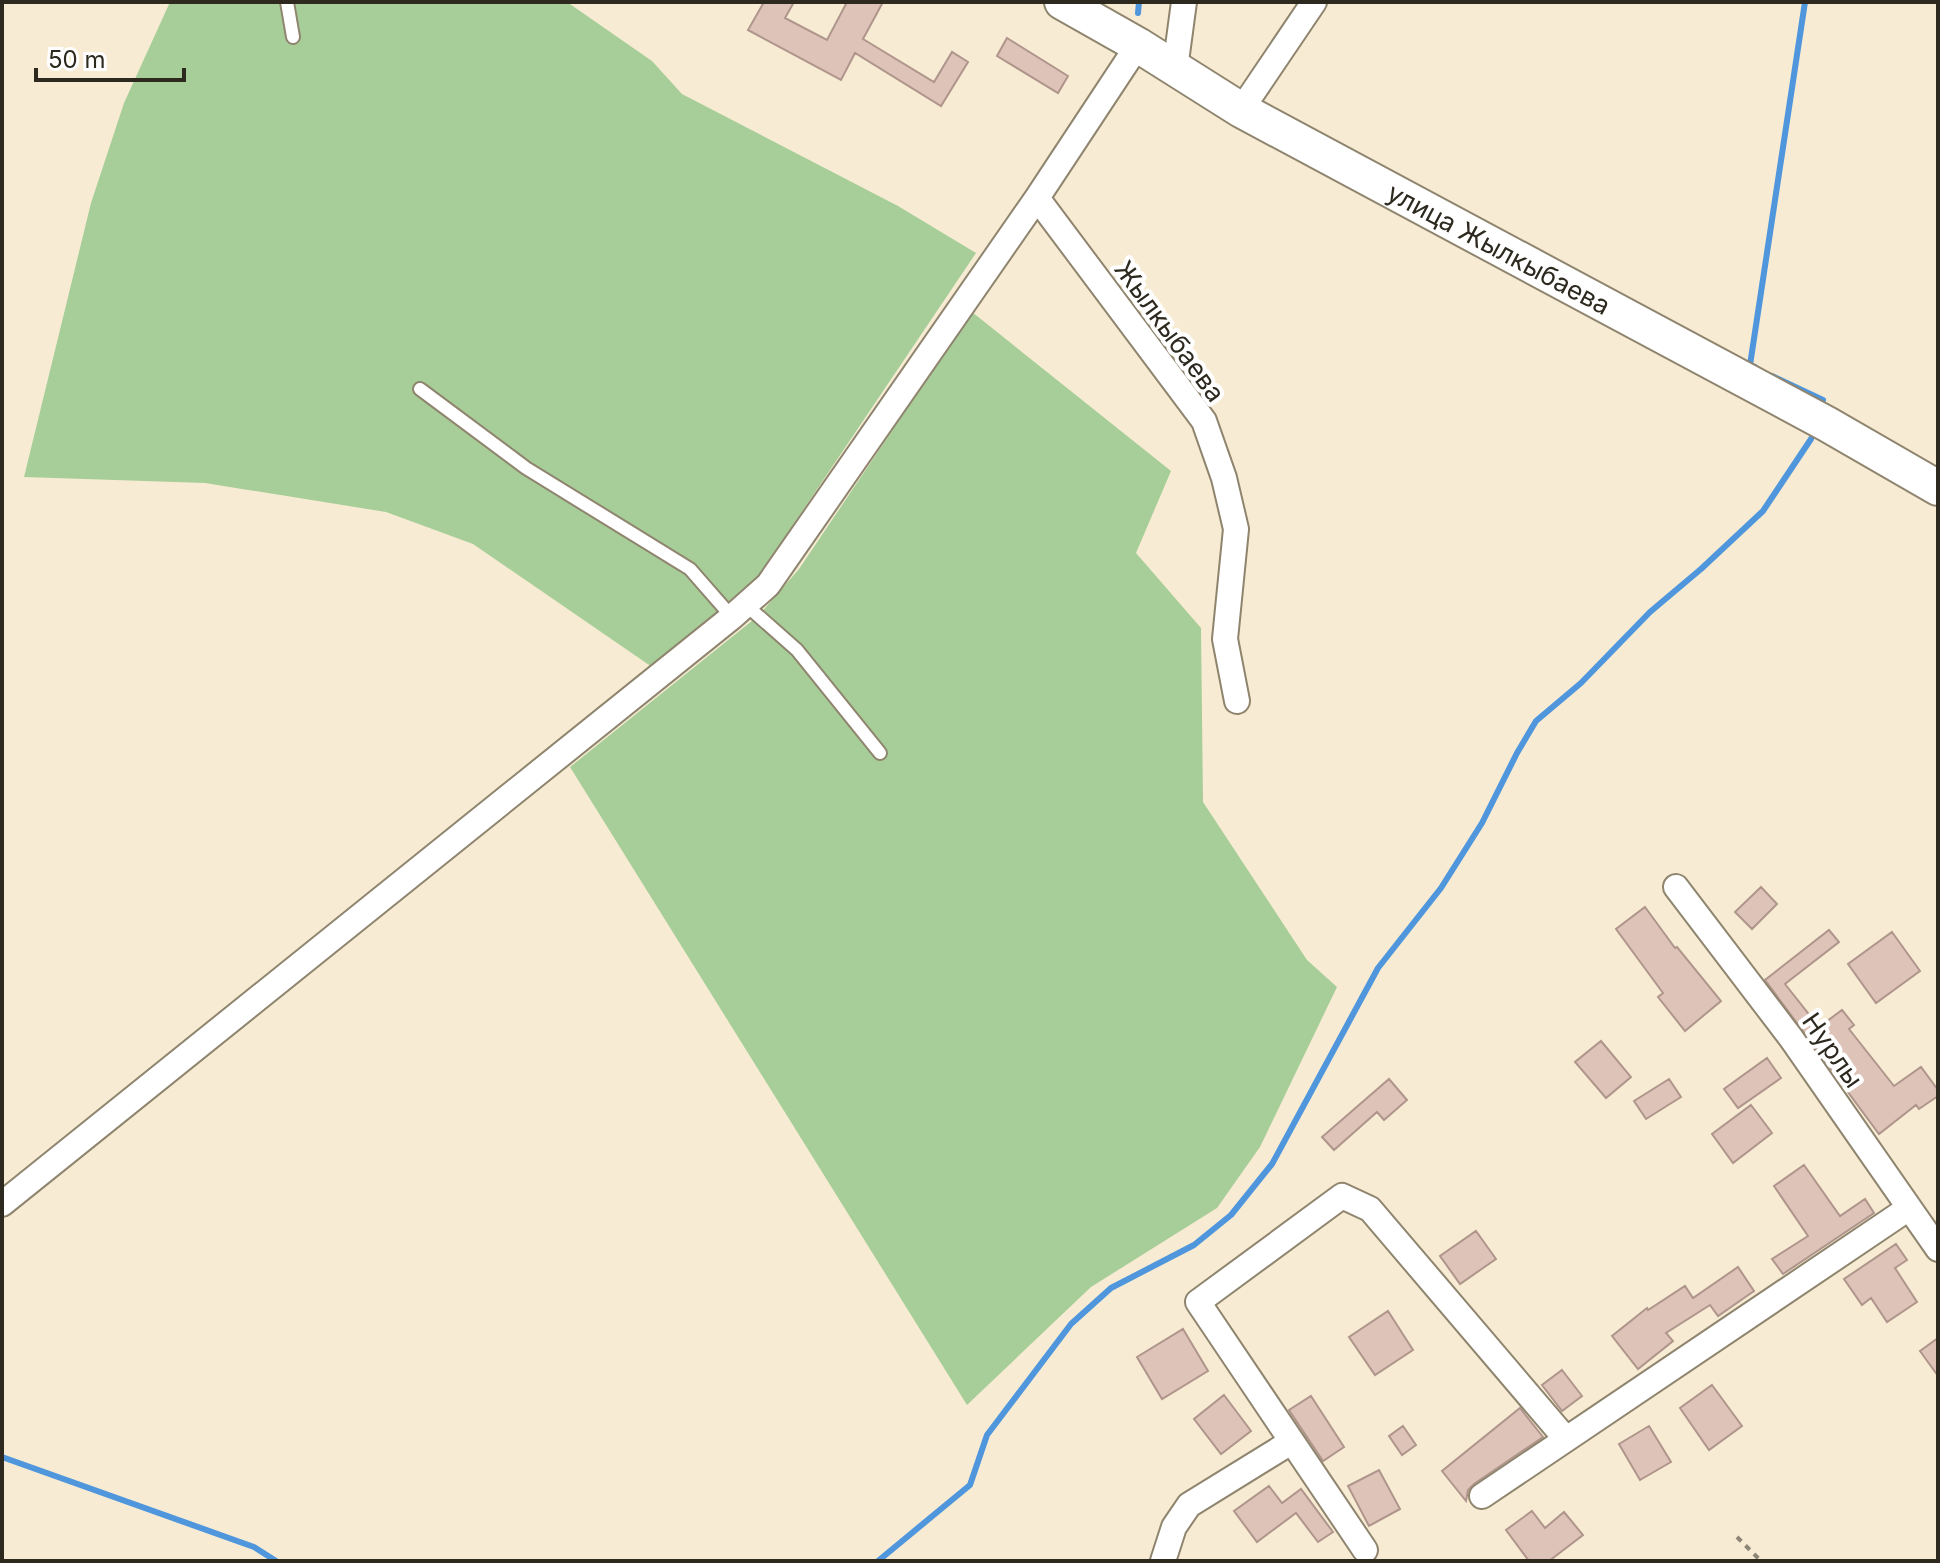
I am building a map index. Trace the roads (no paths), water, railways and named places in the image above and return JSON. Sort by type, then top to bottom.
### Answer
[{"type":"main road","name":"улица Жылкыбаева","points":[[1062,2],[1138,45],[1241,110],[1827,424],[1938,488]]},
{"type":"street","points":[[1175,69],[1184,2]]},
{"type":"street","points":[[1241,110],[1314,2]]},
{"type":"street","points":[[2,1204],[768,585],[1037,198],[1138,45]]},
{"type":"street","name":"Жылкыбаева","points":[[1037,198],[1204,421],[1224,478],[1236,529],[1225,639],[1237,701]]},
{"type":"street","name":"Нурлы","points":[[1676,887],[1791,1038],[1938,1249]]},
{"type":"street","points":[[1365,1550],[1198,1302],[1342,1196],[1370,1209],[1566,1439]]},
{"type":"street","points":[[1482,1496],[1909,1208]]},
{"type":"street","points":[[1163,1561],[1174,1527],[1189,1505],[1291,1442]]},
{"type":"lane","points":[[287,2],[293,37]]},
{"type":"lane","points":[[420,389],[526,468],[690,569],[739,611],[797,650],[880,753]]},
{"type":"waterway","points":[[1138,13],[1139,2]]},
{"type":"waterway","points":[[1755,367],[1750,365],[1805,2]]},
{"type":"waterway","points":[[1772,376],[1823,400]]},
{"type":"waterway","points":[[878,1561],[970,1485],[987,1435],[1071,1324],[1111,1288],[1194,1245],[1231,1215],[1272,1164],[1378,968],[1441,888],[1482,823],[1536,721],[1581,683],[1650,612],[1763,511],[1811,439]]},
{"type":"waterway","points":[[2,1457],[254,1547],[276,1561]]}]
